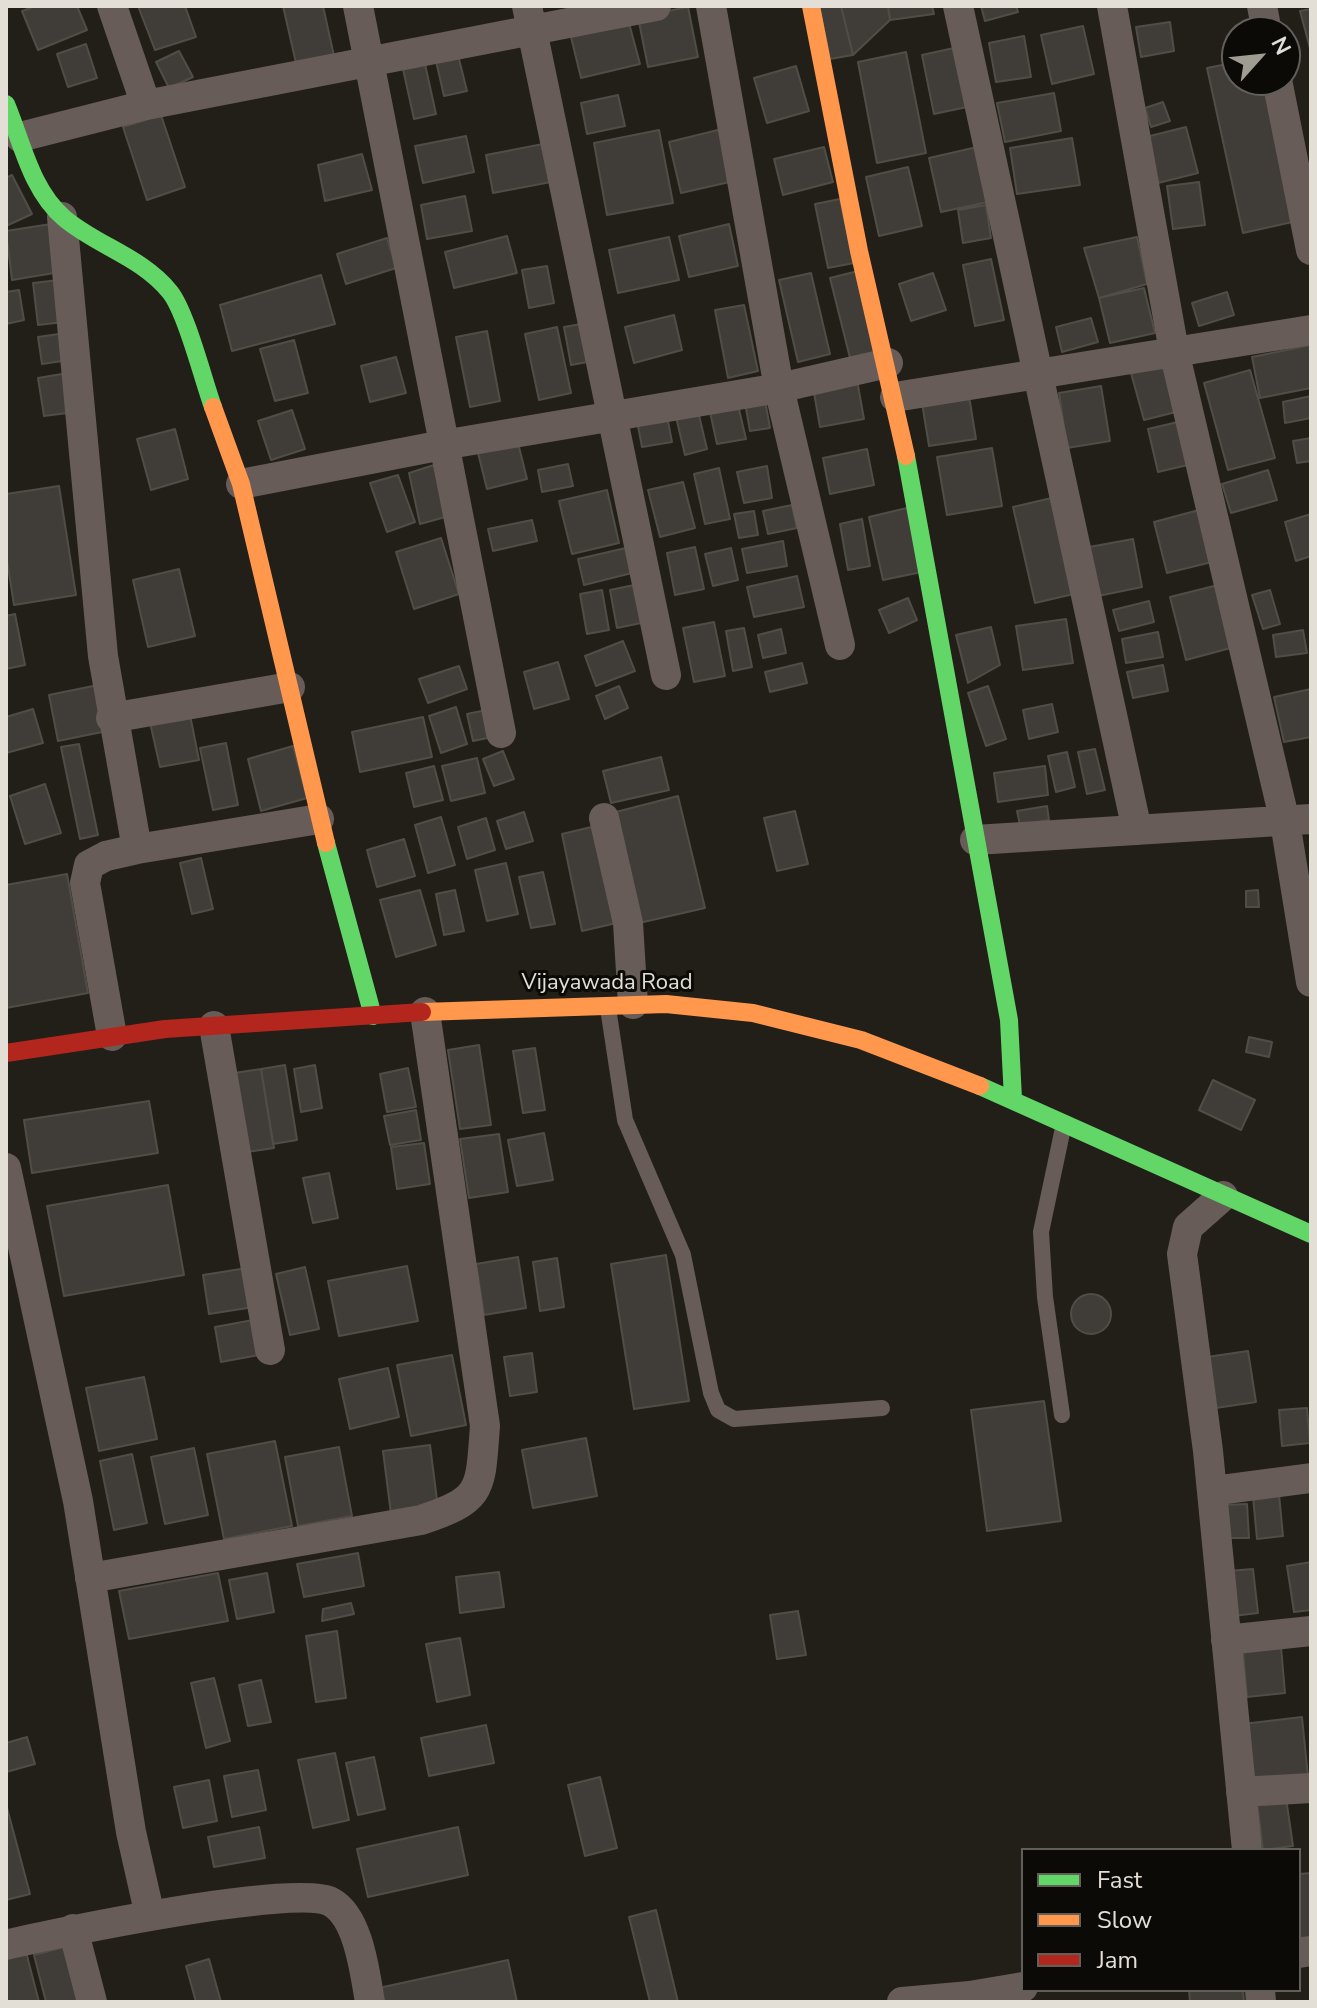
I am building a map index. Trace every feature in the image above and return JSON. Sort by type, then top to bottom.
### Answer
[{"type":"street","points":[[112,6],[146,105]]},
{"type":"street","points":[[358,6],[501,733]]},
{"type":"street","points":[[20,137],[146,105],[369,63],[530,19],[656,6]]},
{"type":"street","points":[[711,6],[779,388],[840,645]]},
{"type":"street","points":[[811,6],[859,251],[895,397],[1009,1020],[1013,1099]]},
{"type":"street","points":[[958,6],[1137,830]]},
{"type":"street","points":[[1112,6],[1174,351],[1298,820],[1311,982]]},
{"type":"street","points":[[530,19],[666,675]]},
{"type":"street","points":[[1280,96],[1311,250]]},
{"type":"street","points":[[6,104],[37,181],[62,217],[156,273],[173,295],[241,484],[319,819],[373,1016]]},
{"type":"street","points":[[62,217],[111,718],[137,849]]},
{"type":"street","points":[[895,397],[1311,330]]},
{"type":"street","points":[[241,484],[610,415],[779,388],[888,363]]},
{"type":"street","points":[[111,718],[290,687]]},
{"type":"street","points":[[604,818],[628,923],[620,1005]]},
{"type":"street","points":[[112,1036],[85,883],[89,865],[106,856],[137,849],[319,819]]},
{"type":"street","points":[[975,840],[1298,820]]},
{"type":"street","name":"Vijayawada Road","points":[[6,1053],[112,1036],[214,1026],[425,1012],[666,1004],[753,1013],[861,1040],[1013,1099],[1064,1126],[1311,1234]]},
{"type":"street","points":[[90,1578],[421,1520],[459,1508],[476,1489],[485,1426],[425,1012]]},
{"type":"street","points":[[214,1026],[270,1350]]},
{"type":"street","points":[[6,1168],[78,1501],[131,1832],[150,1916]]},
{"type":"street","points":[[1223,1196],[1188,1227],[1182,1254],[1212,1491],[1247,1848]]},
{"type":"street","points":[[1212,1491],[1311,1478]]},
{"type":"street","points":[[1226,1640],[1311,1631]]},
{"type":"street","points":[[1241,1792],[1311,1788]]},
{"type":"street","points":[[6,1945],[73,1929],[150,1916],[304,1896],[332,1902],[352,1927],[370,2002]]},
{"type":"street","points":[[73,1929],[92,2002]]},
{"type":"street","points":[[902,2002],[1021,1987]]},
{"type":"lane","points":[[620,1005],[625,1120],[683,1255],[711,1393],[718,1410],[734,1419],[882,1408]]},
{"type":"lane","points":[[1062,1415],[1045,1297],[1041,1232],[1064,1126]]},
{"type":"building","points":[[36,6],[77,6],[87,30],[38,50],[22,11]]},
{"type":"building","points":[[138,6],[185,6],[196,37],[155,50]]},
{"type":"building","points":[[283,6],[323,6],[334,56],[296,63]]},
{"type":"building","points":[[819,6],[841,6],[853,55],[830,59]]},
{"type":"building","points":[[841,6],[888,6],[890,20],[853,55]]},
{"type":"building","points":[[888,6],[932,6],[934,14],[890,20]]},
{"type":"building","points":[[981,6],[1016,6],[1018,12],[985,21]]},
{"type":"building","points":[[688,7],[698,57],[648,67],[638,17]]},
{"type":"building","points":[[1311,9],[1311,52],[1300,11]]},
{"type":"building","points":[[1170,22],[1174,51],[1141,57],[1136,27]]},
{"type":"building","points":[[629,23],[640,64],[581,78],[571,37]]},
{"type":"building","points":[[1083,26],[1094,74],[1052,84],[1041,35]]},
{"type":"building","points":[[1024,36],[1031,77],[996,82],[989,43]]},
{"type":"building","points":[[86,44],[97,78],[68,87],[57,54]]},
{"type":"building","points":[[954,48],[967,107],[934,114],[922,55]]},
{"type":"building","points":[[179,51],[193,77],[169,88],[156,62]]},
{"type":"building","points":[[906,52],[926,153],[877,163],[858,62]]},
{"type":"building","points":[[458,55],[467,91],[444,96],[436,61]]},
{"type":"building","points":[[425,64],[436,114],[414,119],[403,69]]},
{"type":"building","points":[[1221,65],[1221,96],[1270,96],[1297,221],[1243,233],[1207,68]]},
{"type":"building","points":[[796,66],[809,111],[767,123],[754,78]]},
{"type":"building","points":[[1054,93],[1061,131],[1005,142],[997,103]]},
{"type":"building","points":[[618,95],[625,126],[587,134],[581,103]]},
{"type":"building","points":[[1163,102],[1170,121],[1151,127],[1145,108]]},
{"type":"building","points":[[161,115],[185,187],[147,200],[123,127]]},
{"type":"building","points":[[1186,127],[1198,173],[1158,183],[1146,137]]},
{"type":"building","points":[[722,129],[734,181],[681,193],[669,142]]},
{"type":"building","points":[[659,130],[673,203],[607,215],[594,143]]},
{"type":"building","points":[[466,136],[474,172],[423,183],[415,146]]},
{"type":"building","points":[[1072,138],[1080,185],[1017,194],[1010,148]]},
{"type":"building","points":[[543,144],[551,182],[493,193],[486,155]]},
{"type":"building","points":[[986,145],[998,200],[941,212],[929,158]]},
{"type":"building","points":[[824,147],[833,182],[783,195],[774,159]]},
{"type":"building","points":[[362,154],[372,190],[325,201],[318,165]]},
{"type":"building","points":[[908,167],[922,226],[879,236],[866,177]]},
{"type":"building","points":[[12,175],[32,214],[6,226],[6,178]]},
{"type":"building","points":[[1199,182],[1205,225],[1173,229],[1167,186]]},
{"type":"building","points":[[465,196],[472,231],[427,239],[421,205]]},
{"type":"building","points":[[840,199],[854,263],[828,268],[815,204]]},
{"type":"building","points":[[986,205],[991,238],[963,243],[958,210]]},
{"type":"building","points":[[51,224],[60,272],[12,280],[6,231]]},
{"type":"building","points":[[729,224],[738,266],[689,277],[679,236]]},
{"type":"building","points":[[507,236],[517,273],[454,288],[445,252]]},
{"type":"building","points":[[669,237],[679,280],[618,293],[609,250]]},
{"type":"building","points":[[1137,237],[1147,284],[1099,298],[1084,248]]},
{"type":"building","points":[[387,238],[396,268],[346,284],[337,254]]},
{"type":"building","points":[[991,259],[1004,320],[975,326],[963,265]]},
{"type":"building","points":[[547,266],[554,303],[529,308],[522,270]]},
{"type":"building","points":[[858,271],[877,352],[850,358],[830,278]]},
{"type":"building","points":[[811,273],[830,354],[798,362],[779,280]]},
{"type":"building","points":[[933,273],[946,310],[911,321],[899,284]]},
{"type":"building","points":[[321,275],[335,324],[232,351],[220,305]]},
{"type":"building","points":[[59,280],[64,322],[38,325],[33,283]]},
{"type":"building","points":[[1144,288],[1155,333],[1110,343],[1099,298]]},
{"type":"building","points":[[19,290],[24,320],[6,324],[6,292]]},
{"type":"building","points":[[1227,292],[1234,315],[1199,326],[1192,303]]},
{"type":"building","points":[[744,305],[758,371],[728,378],[715,310]]},
{"type":"building","points":[[674,315],[682,350],[634,363],[625,327]]},
{"type":"building","points":[[1091,318],[1098,342],[1062,352],[1056,327]]},
{"type":"building","points":[[587,323],[593,361],[571,365],[564,327]]},
{"type":"building","points":[[557,327],[571,393],[539,400],[525,334]]},
{"type":"building","points":[[487,331],[500,401],[470,407],[456,337]]},
{"type":"building","points":[[66,333],[69,360],[42,364],[38,337]]},
{"type":"building","points":[[294,340],[308,393],[275,401],[260,349]]},
{"type":"building","points":[[1311,345],[1311,388],[1260,398],[1252,357]]},
{"type":"building","points":[[396,357],[406,393],[370,402],[361,366]]},
{"type":"building","points":[[1168,364],[1180,411],[1144,420],[1131,373]]},
{"type":"building","points":[[1250,370],[1275,458],[1228,470],[1204,383]]},
{"type":"building","points":[[68,373],[75,412],[44,416],[38,378]]},
{"type":"building","points":[[857,380],[864,419],[820,427],[813,387]]},
{"type":"building","points":[[1101,386],[1110,441],[1067,448],[1059,393]]},
{"type":"building","points":[[969,396],[976,439],[929,446],[922,403]]},
{"type":"building","points":[[1311,396],[1311,418],[1285,423],[1283,402]]},
{"type":"building","points":[[765,400],[770,428],[750,431],[745,403]]},
{"type":"building","points":[[738,405],[746,439],[717,444],[710,412]]},
{"type":"building","points":[[292,410],[305,449],[271,460],[258,421]]},
{"type":"building","points":[[698,411],[707,449],[685,455],[676,417]]},
{"type":"building","points":[[667,416],[672,442],[642,447],[637,421]]},
{"type":"building","points":[[1182,421],[1192,464],[1158,472],[1148,429]]},
{"type":"building","points":[[175,429],[188,479],[151,490],[137,439]]},
{"type":"building","points":[[1311,438],[1311,461],[1297,463],[1293,441]]},
{"type":"building","points":[[518,443],[527,479],[487,489],[478,453]]},
{"type":"building","points":[[992,448],[1002,506],[947,515],[937,457]]},
{"type":"building","points":[[867,449],[874,485],[830,494],[823,458]]},
{"type":"building","points":[[568,464],[573,486],[542,492],[538,470]]},
{"type":"building","points":[[434,465],[449,516],[420,524],[409,473]]},
{"type":"building","points":[[767,466],[772,498],[744,503],[737,472]]},
{"type":"building","points":[[719,468],[730,519],[705,524],[694,474]]},
{"type":"building","points":[[1268,470],[1277,500],[1231,513],[1222,484]]},
{"type":"building","points":[[398,475],[415,522],[387,532],[370,483]]},
{"type":"building","points":[[683,482],[695,528],[660,537],[648,490]]},
{"type":"building","points":[[59,486],[76,595],[14,605],[6,554],[6,494]]},
{"type":"building","points":[[607,490],[619,543],[572,554],[559,501]]},
{"type":"building","points":[[1056,497],[1078,593],[1035,603],[1013,507]]},
{"type":"building","points":[[792,505],[797,528],[768,534],[763,511]]},
{"type":"building","points":[[907,508],[922,572],[883,580],[869,517]]},
{"type":"building","points":[[1199,510],[1212,562],[1167,573],[1154,522]]},
{"type":"building","points":[[754,511],[758,535],[739,538],[734,514]]},
{"type":"building","points":[[1311,514],[1311,556],[1296,561],[1285,522]]},
{"type":"building","points":[[862,519],[870,566],[848,570],[840,524]]},
{"type":"building","points":[[532,520],[537,541],[493,551],[488,529]]},
{"type":"building","points":[[441,538],[459,594],[414,609],[396,552]]},
{"type":"building","points":[[1133,539],[1142,587],[1098,596],[1089,547]]},
{"type":"building","points":[[783,541],[787,566],[747,573],[742,549]]},
{"type":"building","points":[[630,547],[636,572],[584,585],[578,559]]},
{"type":"building","points":[[695,547],[704,589],[675,595],[667,553]]},
{"type":"building","points":[[731,548],[738,580],[713,586],[705,554]]},
{"type":"building","points":[[179,569],[195,636],[148,647],[133,580]]},
{"type":"building","points":[[797,576],[804,607],[754,617],[747,587]]},
{"type":"building","points":[[639,584],[646,622],[617,628],[610,590]]},
{"type":"building","points":[[1222,584],[1238,646],[1186,660],[1170,597]]},
{"type":"building","points":[[602,590],[609,630],[587,634],[580,594]]},
{"type":"building","points":[[1270,590],[1280,624],[1263,629],[1252,595]]},
{"type":"building","points":[[908,598],[917,620],[889,633],[879,610]]},
{"type":"building","points":[[1149,601],[1154,622],[1119,631],[1113,610]]},
{"type":"building","points":[[15,614],[25,665],[6,669],[6,616]]},
{"type":"building","points":[[1066,619],[1073,663],[1023,670],[1016,626]]},
{"type":"building","points":[[714,622],[725,676],[694,682],[683,628]]},
{"type":"building","points":[[991,627],[1000,665],[968,683],[956,635]]},
{"type":"building","points":[[744,628],[752,667],[733,671],[726,631]]},
{"type":"building","points":[[781,629],[786,653],[763,658],[758,635]]},
{"type":"building","points":[[1303,630],[1307,653],[1276,657],[1273,635]]},
{"type":"building","points":[[1158,632],[1163,657],[1126,663],[1122,639]]},
{"type":"building","points":[[623,641],[635,671],[596,686],[585,656]]},
{"type":"building","points":[[558,662],[569,699],[534,709],[524,672]]},
{"type":"building","points":[[802,663],[807,683],[770,692],[765,672]]},
{"type":"building","points":[[1163,665],[1168,691],[1133,698],[1127,672]]},
{"type":"building","points":[[459,666],[467,689],[428,703],[419,679]]},
{"type":"building","points":[[98,685],[107,731],[58,741],[49,695]]},
{"type":"building","points":[[619,686],[628,708],[605,719],[596,696]]},
{"type":"building","points":[[988,686],[1006,739],[986,746],[968,693]]},
{"type":"building","points":[[1311,689],[1311,737],[1284,742],[1274,697]]},
{"type":"building","points":[[1052,704],[1058,732],[1029,739],[1023,710]]},
{"type":"building","points":[[456,707],[467,744],[441,753],[429,716]]},
{"type":"building","points":[[33,709],[43,743],[6,753],[6,717]]},
{"type":"building","points":[[491,709],[497,736],[473,741],[467,714]]},
{"type":"building","points":[[189,710],[199,760],[160,767],[149,718]]},
{"type":"building","points":[[423,717],[432,757],[360,772],[352,732]]},
{"type":"building","points":[[226,743],[238,805],[213,810],[200,748]]},
{"type":"building","points":[[79,744],[98,835],[80,839],[61,747]]},
{"type":"building","points":[[293,746],[307,798],[261,811],[248,759]]},
{"type":"building","points":[[1095,749],[1105,790],[1087,794],[1078,752]]},
{"type":"building","points":[[503,751],[514,779],[494,786],[483,759]]},
{"type":"building","points":[[1067,752],[1075,787],[1056,792],[1048,756]]},
{"type":"building","points":[[661,757],[669,790],[611,803],[603,771]]},
{"type":"building","points":[[477,758],[485,793],[451,801],[442,766]]},
{"type":"building","points":[[434,766],[443,800],[414,807],[406,773]]},
{"type":"building","points":[[1045,766],[1048,795],[998,802],[994,773]]},
{"type":"building","points":[[45,784],[61,833],[25,844],[10,796]]},
{"type":"building","points":[[678,796],[705,908],[639,923],[612,813]]},
{"type":"building","points":[[1047,806],[1049,820],[1020,825],[1017,811]]},
{"type":"building","points":[[795,811],[808,864],[777,871],[764,818]]},
{"type":"building","points":[[524,812],[533,841],[506,849],[497,821]]},
{"type":"building","points":[[441,817],[455,865],[428,873],[415,825]]},
{"type":"building","points":[[486,818],[495,850],[467,859],[458,827]]},
{"type":"building","points":[[600,825],[621,922],[582,931],[562,834]]},
{"type":"building","points":[[404,839],[415,876],[377,887],[367,850]]},
{"type":"building","points":[[201,858],[213,909],[192,914],[180,863]]},
{"type":"building","points":[[506,863],[518,914],[487,921],[475,870]]},
{"type":"building","points":[[543,872],[555,924],[531,928],[519,877]]},
{"type":"building","points":[[67,874],[88,993],[6,1008],[6,885]]},
{"type":"building","points":[[420,890],[436,945],[396,957],[380,900]]},
{"type":"building","points":[[455,890],[464,931],[444,935],[436,894]]},
{"type":"building","points":[[1258,890],[1259,907],[1246,907],[1246,891]]},
{"type":"building","points":[[1249,1037],[1272,1042],[1269,1057],[1246,1052]]},
{"type":"building","points":[[479,1045],[491,1125],[460,1129],[448,1050]]},
{"type":"building","points":[[535,1048],[545,1110],[523,1113],[513,1051]]},
{"type":"building","points":[[285,1065],[297,1140],[273,1144],[261,1069]]},
{"type":"building","points":[[315,1065],[322,1108],[301,1112],[294,1069]]},
{"type":"building","points":[[408,1068],[416,1107],[387,1112],[380,1074]]},
{"type":"building","points":[[261,1069],[274,1148],[247,1152],[234,1073]]},
{"type":"building","points":[[1213,1080],[1255,1100],[1241,1130],[1199,1110]]},
{"type":"building","points":[[149,1101],[158,1153],[32,1173],[24,1120]]},
{"type":"building","points":[[416,1110],[421,1140],[390,1145],[384,1116]]},
{"type":"building","points":[[544,1133],[553,1180],[517,1186],[508,1140]]},
{"type":"building","points":[[499,1134],[508,1192],[469,1198],[460,1139]]},
{"type":"building","points":[[424,1143],[430,1184],[397,1189],[391,1147]]},
{"type":"building","points":[[329,1173],[338,1218],[313,1223],[303,1178]]},
{"type":"building","points":[[168,1185],[184,1275],[64,1296],[47,1206]]},
{"type":"building","points":[[666,1255],[689,1401],[634,1409],[611,1264]]},
{"type":"building","points":[[518,1257],[526,1308],[484,1315],[476,1264]]},
{"type":"building","points":[[557,1258],[564,1307],[540,1311],[533,1262]]},
{"type":"building","points":[[407,1266],[418,1321],[339,1336],[328,1281]]},
{"type":"building","points":[[305,1267],[319,1329],[290,1335],[276,1274]]},
{"type":"building","points":[[247,1268],[254,1307],[209,1314],[203,1275]]},
{"type":"building","points":[[1091,1294],[1105,1300],[1111,1314],[1105,1328],[1091,1334],[1077,1328],[1071,1314],[1077,1300]]},
{"type":"building","points":[[253,1320],[259,1355],[221,1362],[215,1327]]},
{"type":"building","points":[[1248,1351],[1256,1402],[1216,1408],[1207,1357]]},
{"type":"building","points":[[532,1353],[537,1392],[510,1396],[504,1357]]},
{"type":"building","points":[[452,1355],[466,1425],[411,1436],[397,1365]]},
{"type":"building","points":[[388,1368],[399,1417],[350,1429],[339,1379]]},
{"type":"building","points":[[144,1377],[157,1439],[99,1451],[86,1388]]},
{"type":"building","points":[[1044,1401],[1061,1521],[987,1531],[971,1410]]},
{"type":"building","points":[[1307,1408],[1310,1443],[1282,1446],[1279,1410]]},
{"type":"building","points":[[586,1438],[597,1496],[533,1508],[522,1450]]},
{"type":"building","points":[[275,1441],[292,1526],[224,1539],[207,1454]]},
{"type":"building","points":[[430,1445],[438,1508],[391,1514],[383,1451]]},
{"type":"building","points":[[339,1447],[352,1516],[298,1526],[285,1457]]},
{"type":"building","points":[[194,1448],[208,1515],[165,1524],[151,1457]]},
{"type":"building","points":[[132,1454],[147,1523],[114,1530],[100,1461]]},
{"type":"building","points":[[1279,1494],[1283,1536],[1257,1539],[1253,1497]]},
{"type":"building","points":[[1247,1504],[1249,1538],[1224,1538],[1223,1505]]},
{"type":"building","points":[[358,1553],[364,1586],[304,1597],[297,1564]]},
{"type":"building","points":[[1311,1562],[1311,1610],[1294,1612],[1287,1566]]},
{"type":"building","points":[[1253,1569],[1258,1613],[1233,1616],[1228,1571]]},
{"type":"building","points":[[499,1572],[504,1607],[460,1613],[456,1577]]},
{"type":"building","points":[[218,1573],[228,1621],[129,1639],[119,1591]]},
{"type":"building","points":[[267,1573],[274,1612],[237,1619],[229,1580]]},
{"type":"building","points":[[351,1603],[354,1614],[322,1621],[323,1609]]},
{"type":"building","points":[[798,1611],[806,1655],[777,1659],[770,1615]]},
{"type":"building","points":[[337,1631],[346,1698],[316,1702],[306,1636]]},
{"type":"building","points":[[460,1638],[470,1695],[437,1702],[426,1644]]},
{"type":"building","points":[[1281,1647],[1285,1693],[1247,1697],[1243,1651]]},
{"type":"building","points":[[214,1678],[230,1741],[206,1748],[191,1683]]},
{"type":"building","points":[[261,1680],[271,1722],[248,1726],[239,1685]]},
{"type":"building","points":[[1302,1717],[1308,1777],[1250,1783],[1243,1724]]},
{"type":"building","points":[[486,1725],[494,1763],[429,1776],[421,1738]]},
{"type":"building","points":[[27,1737],[35,1764],[6,1772],[6,1743]]},
{"type":"building","points":[[335,1753],[349,1820],[313,1828],[298,1760]]},
{"type":"building","points":[[374,1757],[385,1809],[358,1815],[346,1763]]},
{"type":"building","points":[[258,1770],[266,1810],[232,1817],[224,1776]]},
{"type":"building","points":[[600,1777],[617,1848],[585,1856],[568,1785]]},
{"type":"building","points":[[209,1780],[217,1821],[183,1828],[174,1787]]},
{"type":"building","points":[[1286,1798],[1293,1846],[1263,1848],[1257,1802]]},
{"type":"building","points":[[6,1804],[30,1894],[6,1900]]},
{"type":"building","points":[[259,1827],[265,1858],[214,1867],[208,1837]]},
{"type":"building","points":[[458,1827],[468,1875],[368,1897],[357,1849]]},
{"type":"building","points":[[1311,1873],[1311,1937],[1301,1938],[1301,1874]]},
{"type":"building","points":[[656,1910],[678,2002],[650,2002],[629,1917]]},
{"type":"building","points":[[72,1945],[86,2002],[46,2002],[34,1955]]},
{"type":"building","points":[[25,1948],[39,2002],[6,2002],[6,1953]]},
{"type":"building","points":[[209,1959],[221,2002],[196,2002],[186,1966]]},
{"type":"building","points":[[508,1960],[517,2002],[377,2002],[374,1989]]},
{"type":"building","points":[[1189,1992],[1243,1992],[1244,2002],[1190,2002]]},
{"type":"traffic: fast","points":[[6,104],[35,180],[53,207],[77,228],[146,270],[170,292],[188,330],[213,407]]},
{"type":"traffic: fast","points":[[906,456],[1009,1020],[1013,1099]]},
{"type":"traffic: fast","points":[[326,843],[373,1016]]},
{"type":"traffic: fast","points":[[980,1086],[1311,1234]]},
{"type":"traffic: slow","points":[[811,6],[859,251],[906,456]]},
{"type":"traffic: slow","points":[[213,407],[241,484],[326,843]]},
{"type":"traffic: slow","points":[[422,1012],[666,1004],[753,1013],[861,1040],[980,1086]]},
{"type":"traffic: jam","points":[[6,1053],[165,1029],[422,1012]]}]
